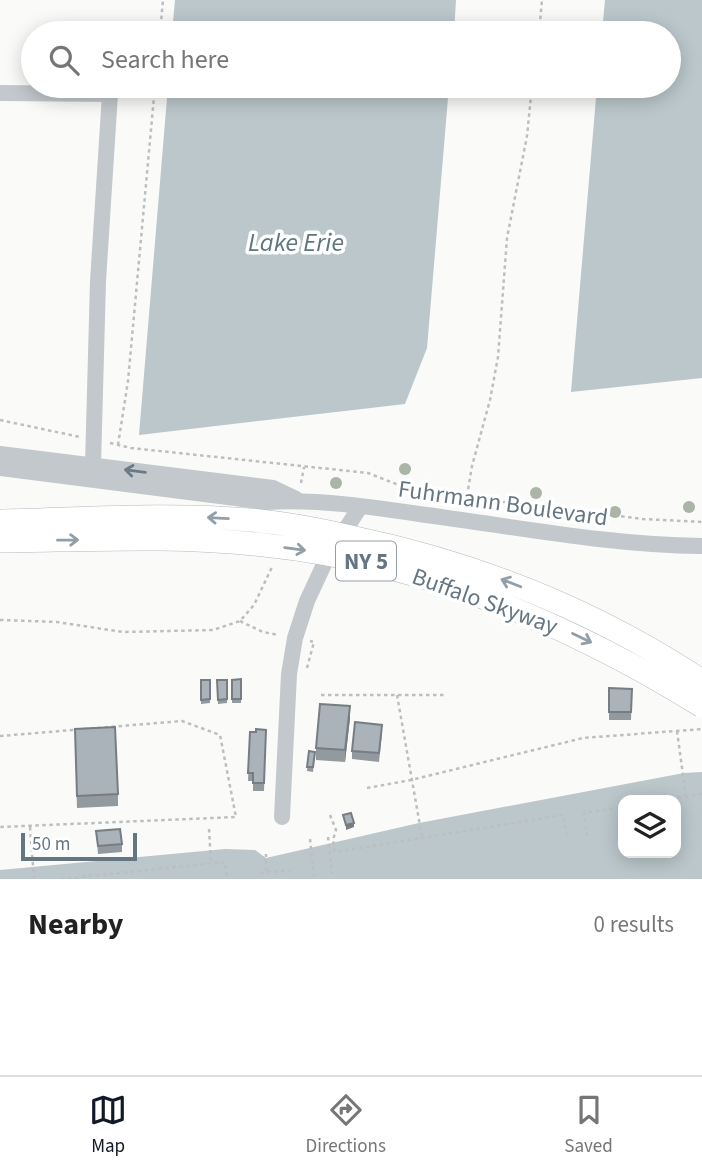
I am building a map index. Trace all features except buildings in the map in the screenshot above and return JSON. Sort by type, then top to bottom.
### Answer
[{"type":"highway","name":"Buffalo Skyway","points":[[0,521],[156,517],[252,520],[329,532],[409,549],[517,584],[573,609],[628,636],[702,681]]},
{"type":"highway","name":"Buffalo Skyway","points":[[0,541],[217,541],[299,549],[370,562],[427,577],[492,599],[553,624],[612,652],[702,706]]},
{"type":"street","points":[[0,93],[21,93]]},
{"type":"street","points":[[93,465],[98,281],[110,98]]},
{"type":"street","name":"Fuhrmann Boulevard","points":[[0,454],[273,488],[360,507],[647,545],[702,546]]},
{"type":"street","name":"Fuhrmann Boulevard","points":[[0,468],[266,502],[299,492]]},
{"type":"street","points":[[282,817],[289,674],[295,638],[307,601],[327,558],[360,507]]},
{"type":"path","points":[[161,21],[163,0]]},
{"type":"path","points":[[540,21],[542,0]]},
{"type":"path","points":[[118,445],[128,381],[154,98]]},
{"type":"path","points":[[467,498],[498,358],[507,239],[527,136],[531,98]]},
{"type":"path","points":[[0,420],[118,445],[368,473],[414,491],[643,519],[702,522]]},
{"type":"path","points":[[299,492],[304,467]]},
{"type":"path","points":[[0,620],[57,622],[123,632],[213,630],[240,621],[254,605],[278,555]]},
{"type":"path","points":[[240,621],[263,632],[286,637]]},
{"type":"path","points":[[306,673],[314,642],[307,640]]},
{"type":"path","points":[[321,695],[445,695]]},
{"type":"path","points":[[397,695],[422,838]]},
{"type":"path","points":[[0,736],[182,721],[220,735],[236,817],[0,827]]},
{"type":"path","points":[[367,788],[411,780],[583,738],[702,729]]},
{"type":"path","points":[[677,730],[686,797]]},
{"type":"path","points":[[681,798],[702,794]]},
{"type":"path","points":[[587,836],[584,813],[618,808]]},
{"type":"path","points":[[330,816],[336,830],[332,840],[335,852],[563,815],[567,836]]},
{"type":"path","points":[[30,826],[34,879]]},
{"type":"path","points":[[209,829],[211,863]]},
{"type":"path","points":[[328,837],[332,874]]},
{"type":"path","points":[[310,839],[314,877]]},
{"type":"path","points":[[266,854],[266,873]]},
{"type":"path","points":[[61,879],[225,862],[226,879]]},
{"type":"path","points":[[260,873],[293,870]]},
{"type":"water","points":[[175,0],[456,0],[455,21],[173,21]]},
{"type":"water","points":[[605,0],[702,0],[702,378],[571,392],[596,98],[681,98],[681,21],[603,21]]},
{"type":"water","name":"Lake Erie","points":[[167,98],[448,98],[427,348],[405,404],[139,435]]},
{"type":"water","points":[[702,772],[702,879],[0,879],[0,870],[225,849],[255,850],[266,858],[419,823],[684,773]]}]
